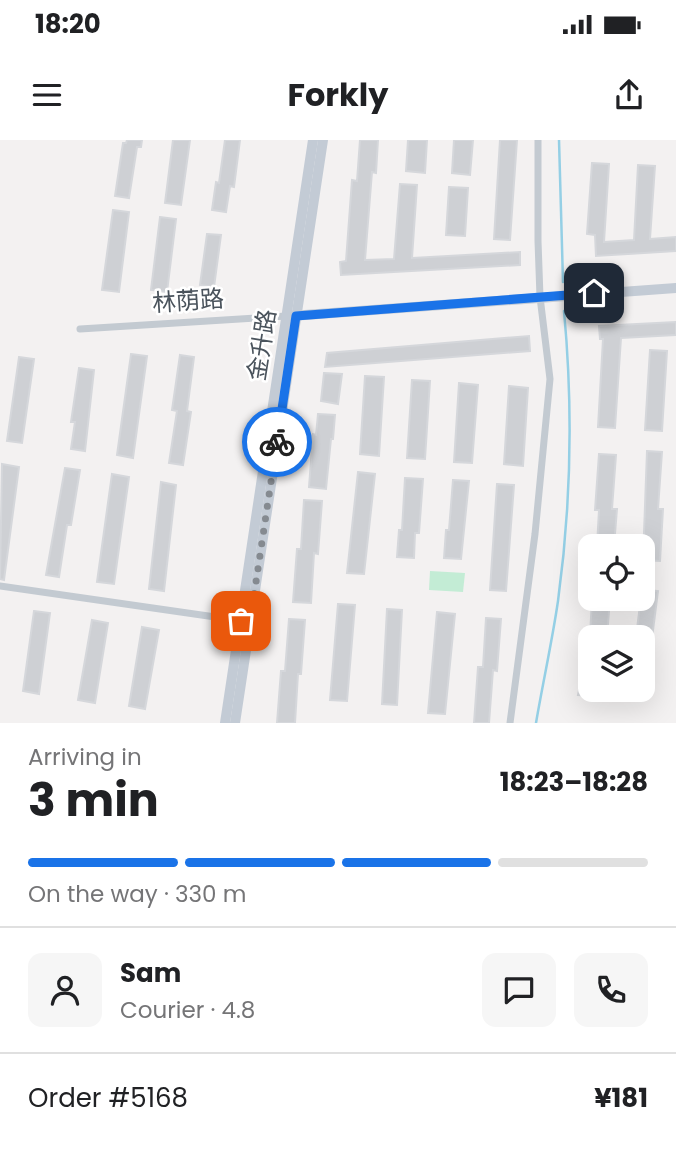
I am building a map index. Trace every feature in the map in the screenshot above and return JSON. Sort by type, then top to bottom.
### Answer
[{"type":"main road","name":"金升路","points":[[292,316],[313,140]]},
{"type":"main road","name":"金升路","points":[[235,723],[246,622],[292,316],[323,140]]},
{"type":"main road","name":"林荫路","points":[[292,316],[676,288]]},
{"type":"main road","name":"金升路","points":[[225,723],[246,622]]},
{"type":"street","points":[[510,723],[535,534],[550,379],[540,297],[538,140]]},
{"type":"street","name":"林荫路","points":[[80,330],[292,316]]},
{"type":"street","points":[[0,586],[246,622]]},
{"type":"green space","points":[[430,571],[465,573],[463,592],[429,590]]},
{"type":"building","points":[[127,140],[142,140],[141,147],[137,147],[129,198],[115,196],[123,143]]},
{"type":"building","points":[[173,140],[190,140],[181,205],[165,203]]},
{"type":"building","points":[[225,140],[240,140],[234,187],[230,186],[226,212],[212,210]]},
{"type":"building","points":[[360,140],[378,140],[376,173],[372,172],[365,260],[394,259],[400,184],[417,185],[412,258],[520,252],[520,265],[341,275],[340,262],[346,261],[352,180],[357,181]]},
{"type":"building","points":[[408,140],[427,140],[425,173],[406,171]]},
{"type":"building","points":[[454,140],[473,140],[470,175],[452,173]]},
{"type":"building","points":[[500,140],[517,140],[510,240],[494,239]]},
{"type":"building","points":[[592,163],[609,164],[604,242],[634,240],[638,165],[655,166],[650,239],[676,237],[676,251],[596,256],[595,235],[587,234]]},
{"type":"building","points":[[449,187],[468,188],[465,236],[446,235]]},
{"type":"building","points":[[113,210],[129,212],[119,292],[102,290]]},
{"type":"building","points":[[160,217],[176,219],[167,292],[151,290]]},
{"type":"building","points":[[207,234],[221,235],[214,287],[200,285]]},
{"type":"building","points":[[676,322],[676,335],[621,338],[615,428],[598,427],[603,339],[600,339],[599,326]]},
{"type":"building","points":[[529,336],[530,351],[325,367],[327,353]]},
{"type":"building","points":[[650,350],[667,351],[662,431],[645,430]]},
{"type":"building","points":[[131,354],[147,356],[133,458],[117,455]]},
{"type":"building","points":[[180,355],[194,357],[187,411],[191,412],[183,465],[169,463],[177,411],[172,410]]},
{"type":"building","points":[[19,357],[34,359],[22,443],[7,441]]},
{"type":"building","points":[[79,368],[94,370],[85,451],[71,449],[75,422],[71,422]]},
{"type":"building","points":[[324,373],[342,374],[338,404],[321,401]]},
{"type":"building","points":[[365,376],[384,377],[379,456],[360,454]]},
{"type":"building","points":[[412,380],[430,381],[425,459],[407,458]]},
{"type":"building","points":[[459,383],[478,385],[472,463],[454,462]]},
{"type":"building","points":[[509,386],[528,388],[523,466],[504,464]]},
{"type":"building","points":[[318,414],[335,415],[326,489],[309,487],[313,434],[316,435]]},
{"type":"building","points":[[647,451],[662,452],[658,509],[663,509],[660,561],[655,561],[655,534],[644,534]]},
{"type":"building","points":[[599,454],[616,455],[612,509],[617,509],[615,534],[598,534],[599,510],[595,510]]},
{"type":"building","points":[[2,464],[19,467],[4,580],[0,579]]},
{"type":"building","points":[[65,468],[80,470],[71,525],[67,525],[59,577],[46,575]]},
{"type":"building","points":[[358,472],[375,474],[364,574],[347,573]]},
{"type":"building","points":[[112,474],[129,477],[114,584],[97,582]]},
{"type":"building","points":[[405,478],[423,479],[419,533],[415,533],[414,558],[397,557],[399,530],[402,530]]},
{"type":"building","points":[[453,480],[469,481],[461,559],[444,558]]},
{"type":"building","points":[[161,482],[176,485],[164,591],[149,589]]},
{"type":"building","points":[[497,484],[514,485],[506,591],[490,590]]},
{"type":"building","points":[[304,500],[322,501],[318,554],[314,553],[311,603],[293,602],[297,549],[301,549]]},
{"type":"building","points":[[655,591],[658,591],[654,625],[638,625],[639,611],[655,611]]},
{"type":"building","points":[[338,604],[355,605],[347,701],[330,700]]},
{"type":"building","points":[[387,609],[402,610],[397,705],[382,704]]},
{"type":"building","points":[[34,611],[50,613],[39,694],[23,691]]},
{"type":"building","points":[[591,611],[609,611],[608,625],[591,625]]},
{"type":"building","points":[[437,612],[455,614],[445,714],[428,713]]},
{"type":"building","points":[[486,618],[501,619],[497,671],[493,670],[489,723],[474,723],[478,667],[483,667]]},
{"type":"building","points":[[289,619],[305,620],[301,674],[298,674],[295,723],[277,723],[281,671],[285,671]]},
{"type":"building","points":[[92,620],[108,623],[95,703],[78,700]]},
{"type":"building","points":[[142,627],[159,630],[145,709],[129,706]]},
{"type":"waterway","points":[[559,140],[563,282]]},
{"type":"waterway","points":[[536,723],[558,601],[566,529],[569,420],[564,311]]},
{"type":"way so far","points":[[241,621],[250,622],[277,442]]},
{"type":"route","points":[[277,442],[296,316],[594,293]]}]
